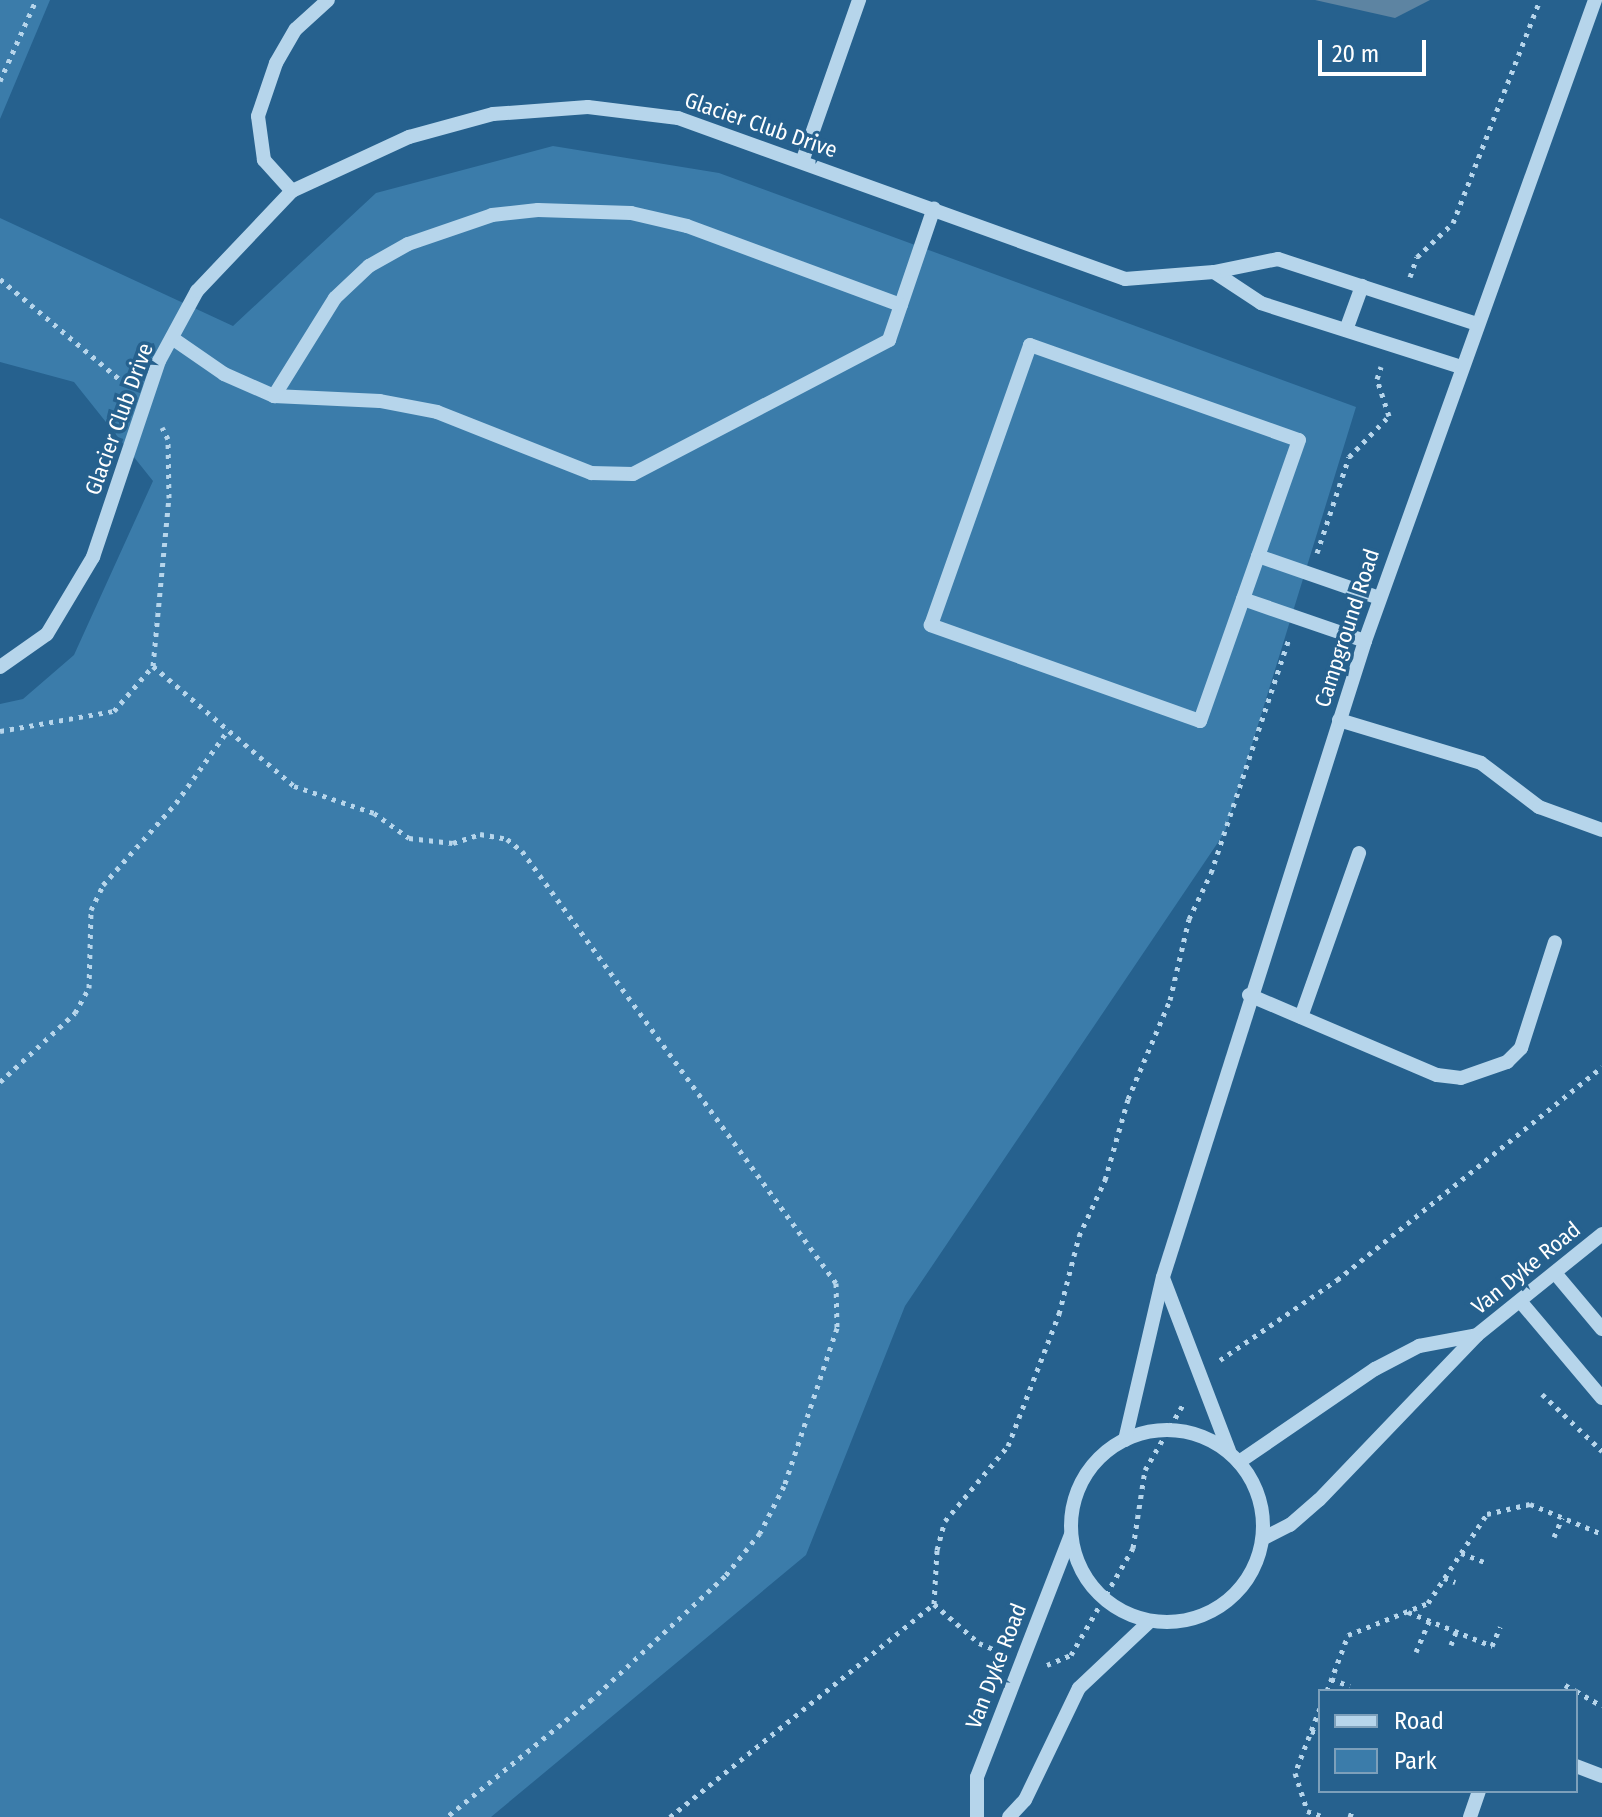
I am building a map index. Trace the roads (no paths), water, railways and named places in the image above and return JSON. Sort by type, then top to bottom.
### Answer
[{"type":"street","points":[[292,191],[264,160],[258,116],[276,63],[296,29],[328,0]]},
{"type":"street","points":[[802,162],[859,0]]},
{"type":"street","name":"Campground Road","points":[[1125,1440],[1163,1277],[1249,995],[1379,598],[1595,0]]},
{"type":"street","name":"Glacier Club Drive","points":[[0,667],[47,634],[93,557],[159,361],[197,291],[292,191],[423,133],[493,114],[588,107],[678,118],[1125,279],[1214,272],[1278,259],[1477,324]]},
{"type":"street","points":[[172,338],[224,374],[274,396],[380,401],[437,412],[591,473],[633,474],[889,340],[934,208]]},
{"type":"street","points":[[274,396],[335,298],[369,266],[408,244],[492,215],[538,210],[631,213],[687,226],[901,305]]},
{"type":"street","points":[[1214,272],[1261,303],[1461,367]]},
{"type":"street","points":[[1346,330],[1362,286]]},
{"type":"street","points":[[1030,345],[1299,440],[1258,556],[1200,721],[931,625],[1030,345]]},
{"type":"street","points":[[1258,556],[1379,598]]},
{"type":"street","points":[[1243,599],[1365,641]]},
{"type":"street","points":[[1339,720],[1481,763],[1539,807],[1602,830]]},
{"type":"street","points":[[1301,1017],[1359,853]]},
{"type":"street","points":[[1249,995],[1437,1075],[1461,1078],[1507,1062],[1521,1048],[1555,942]]},
{"type":"street","name":"Van Dyke Road","points":[[1264,1538],[1290,1525],[1319,1500],[1477,1335],[1602,1234]]},
{"type":"street","points":[[1555,1273],[1602,1329]]},
{"type":"street","points":[[1163,1277],[1229,1451]]},
{"type":"street","points":[[1520,1301],[1602,1398]]},
{"type":"street","name":"Van Dyke Road","points":[[1239,1462],[1375,1369],[1419,1346],[1477,1335]]},
{"type":"street","points":[[1168,1429],[1200,1435],[1229,1451],[1239,1462],[1262,1505],[1264,1538],[1255,1569],[1236,1595],[1210,1613],[1181,1622],[1149,1622],[1105,1598],[1078,1565],[1071,1534],[1073,1503],[1085,1474],[1125,1440],[1168,1429]]},
{"type":"street","name":"Van Dyke Road","points":[[977,1817],[977,1777],[1071,1534]]},
{"type":"street","points":[[1009,1817],[1025,1800],[1079,1688],[1149,1622]]},
{"type":"street","points":[[1578,1767],[1602,1776]]},
{"type":"street","points":[[1470,1817],[1478,1793]]}]
